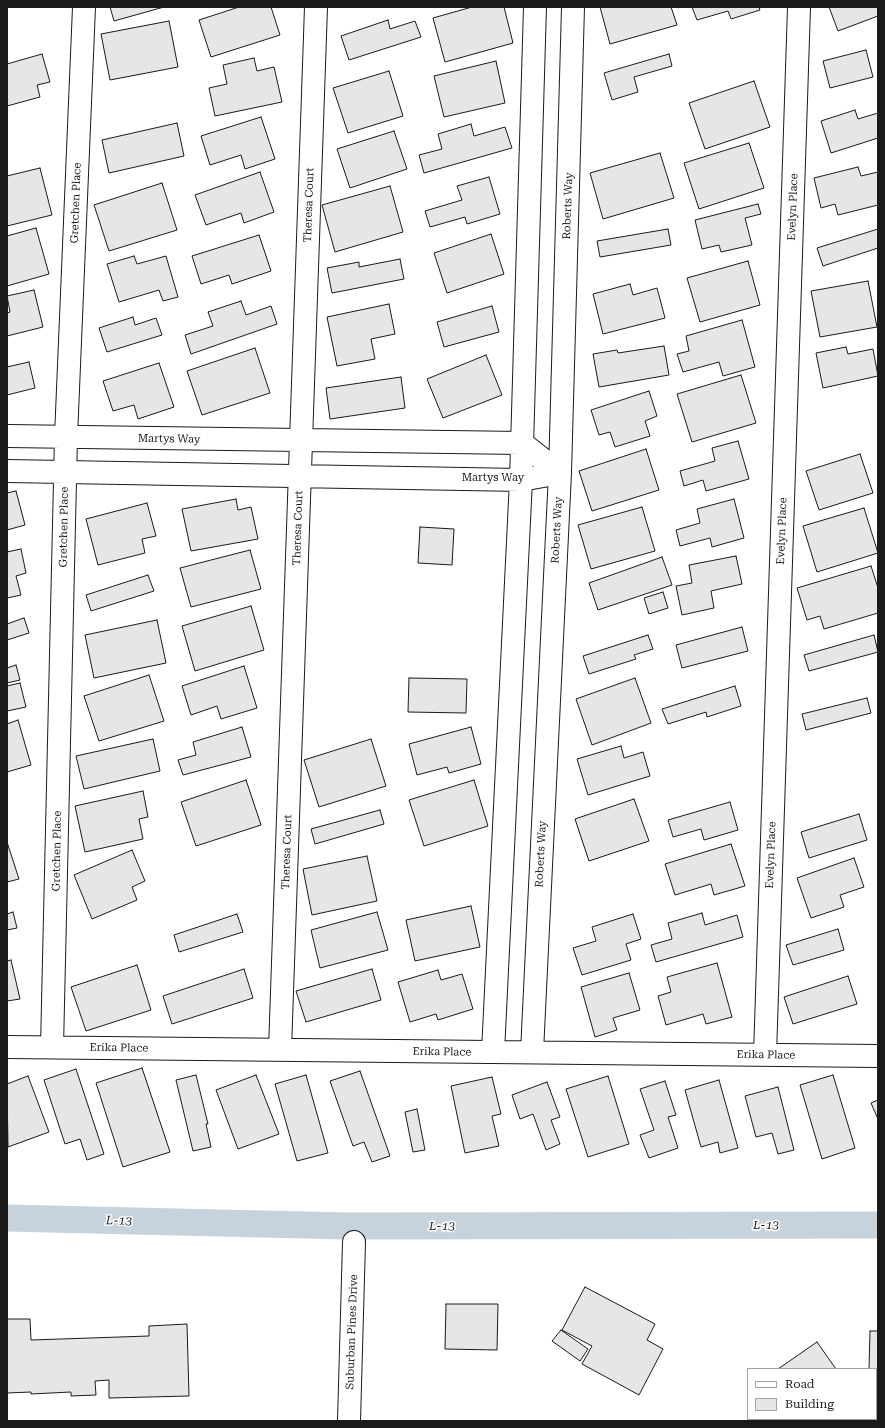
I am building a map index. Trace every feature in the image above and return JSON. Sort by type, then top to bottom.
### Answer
[{"type":"street","name":"Gretchen Place","points":[[52,1047],[66,437],[84,7]]},
{"type":"street","name":"Theresa Court","points":[[280,1050],[316,7]]},
{"type":"street","points":[[493,1052],[521,480],[535,7]]},
{"type":"street","name":"Roberts Way","points":[[532,1052],[560,473],[574,7]]},
{"type":"street","name":"Evelyn Place","points":[[765,1055],[799,7]]},
{"type":"street","name":"Martys Way","points":[[7,436],[522,443]]},
{"type":"street","points":[[522,443],[560,473]]},
{"type":"street","name":"Martys Way","points":[[7,471],[521,480],[560,473]]},
{"type":"street","name":"Erika Place","points":[[7,1047],[878,1056]]},
{"type":"street","name":"Suburban Pines Drive","points":[[349,1421],[354,1242]]},
{"type":"building","points":[[110,7],[164,7],[114,21]]},
{"type":"building","points":[[239,7],[271,7],[280,35],[211,57],[199,20]]},
{"type":"building","points":[[472,7],[504,7],[513,43],[445,62],[433,18]]},
{"type":"building","points":[[600,7],[671,7],[677,25],[610,44]]},
{"type":"building","points":[[692,7],[759,7],[760,10],[731,19],[728,11],[697,20]]},
{"type":"building","points":[[829,7],[878,7],[878,16],[838,31]]},
{"type":"building","points":[[388,20],[390,29],[415,21],[421,37],[349,60],[341,36]]},
{"type":"building","points":[[169,21],[178,67],[110,80],[101,34]]},
{"type":"building","points":[[866,50],[873,77],[830,88],[823,61]]},
{"type":"building","points":[[42,54],[50,82],[37,85],[40,97],[7,106],[7,64]]},
{"type":"building","points":[[669,54],[672,66],[634,77],[638,92],[612,100],[604,73]]},
{"type":"building","points":[[254,58],[257,71],[274,67],[282,102],[215,116],[209,88],[227,84],[223,65]]},
{"type":"building","points":[[496,61],[505,103],[444,117],[434,76]]},
{"type":"building","points":[[389,71],[403,116],[348,133],[333,88]]},
{"type":"building","points":[[754,81],[770,127],[705,149],[689,103]]},
{"type":"building","points":[[855,110],[858,119],[878,113],[878,138],[831,153],[821,121]]},
{"type":"building","points":[[261,117],[275,159],[245,169],[241,155],[210,165],[201,136]]},
{"type":"building","points":[[177,123],[184,156],[109,173],[102,140]]},
{"type":"building","points":[[471,124],[474,136],[505,127],[512,148],[424,173],[419,155],[442,149],[438,134]]},
{"type":"building","points":[[394,131],[407,169],[350,188],[337,149]]},
{"type":"building","points":[[749,143],[764,188],[699,209],[684,163]]},
{"type":"building","points":[[660,153],[674,198],[603,219],[590,173]]},
{"type":"building","points":[[858,167],[861,176],[878,172],[878,205],[838,215],[835,204],[821,208],[814,178]]},
{"type":"building","points":[[40,168],[52,215],[7,226],[7,176]]},
{"type":"building","points":[[260,172],[274,212],[244,223],[241,213],[206,225],[195,195]]},
{"type":"building","points":[[489,177],[500,214],[467,224],[465,217],[430,227],[425,211],[462,200],[457,186]]},
{"type":"building","points":[[162,183],[177,230],[109,251],[94,205]]},
{"type":"building","points":[[390,186],[403,232],[335,252],[322,205]]},
{"type":"building","points":[[758,204],[761,214],[745,218],[752,245],[721,252],[719,245],[702,249],[695,220]]},
{"type":"building","points":[[36,228],[49,274],[7,286],[7,236]]},
{"type":"building","points":[[668,229],[671,245],[600,257],[597,241]]},
{"type":"building","points":[[878,229],[878,248],[823,266],[817,248]]},
{"type":"building","points":[[491,234],[504,274],[447,293],[434,253]]},
{"type":"building","points":[[259,235],[271,271],[232,284],[229,275],[201,284],[192,256]]},
{"type":"building","points":[[134,256],[137,264],[166,256],[178,297],[163,301],[159,290],[119,302],[107,264]]},
{"type":"building","points":[[400,259],[404,279],[332,293],[327,268],[359,262],[359,267]]},
{"type":"building","points":[[748,261],[760,305],[700,322],[687,278]]},
{"type":"building","points":[[868,281],[877,327],[820,337],[811,291]]},
{"type":"building","points":[[630,284],[633,295],[657,288],[665,318],[603,334],[593,294]]},
{"type":"building","points":[[34,290],[43,327],[7,336],[7,313],[10,312],[7,296]]},
{"type":"building","points":[[241,301],[246,315],[271,306],[277,324],[191,354],[185,335],[213,326],[208,312]]},
{"type":"building","points":[[389,304],[395,334],[371,339],[375,359],[337,366],[327,317]]},
{"type":"building","points":[[492,306],[499,332],[444,347],[437,322]]},
{"type":"building","points":[[133,317],[135,325],[156,318],[162,335],[107,352],[99,328]]},
{"type":"building","points":[[742,320],[755,367],[723,376],[719,362],[683,372],[677,354],[689,351],[686,336]]},
{"type":"building","points":[[664,346],[669,375],[599,387],[593,354],[617,350],[618,353]]},
{"type":"building","points":[[846,347],[848,354],[873,349],[878,376],[823,388],[816,353]]},
{"type":"building","points":[[255,348],[270,393],[202,415],[187,371]]},
{"type":"building","points":[[486,355],[502,395],[443,418],[427,379]]},
{"type":"building","points":[[29,362],[35,388],[7,395],[7,367]]},
{"type":"building","points":[[159,363],[174,407],[138,419],[134,405],[113,411],[103,381]]},
{"type":"building","points":[[741,375],[756,423],[692,442],[677,394]]},
{"type":"building","points":[[401,377],[405,408],[330,419],[326,388]]},
{"type":"building","points":[[649,391],[657,416],[645,421],[650,436],[615,447],[610,432],[599,435],[591,410]]},
{"type":"building","points":[[738,441],[749,479],[706,491],[703,480],[684,486],[680,471],[715,461],[712,448]]},
{"type":"building","points":[[646,449],[659,490],[592,511],[579,471]]},
{"type":"building","points":[[860,454],[873,493],[819,510],[806,471]]},
{"type":"building","points":[[16,491],[25,525],[7,530],[7,493]]},
{"type":"building","points":[[236,499],[238,510],[251,507],[258,539],[191,551],[182,509]]},
{"type":"building","points":[[734,499],[744,538],[712,547],[710,538],[680,546],[676,530],[700,523],[697,509]]},
{"type":"building","points":[[147,503],[156,536],[142,539],[145,553],[98,565],[86,519]]},
{"type":"building","points":[[642,507],[655,551],[591,569],[578,525]]},
{"type":"building","points":[[864,508],[878,553],[817,572],[803,526]]},
{"type":"building","points":[[420,527],[454,529],[452,565],[418,563]]},
{"type":"building","points":[[21,549],[26,573],[16,576],[21,595],[7,598],[7,552]]},
{"type":"building","points":[[250,550],[261,589],[191,607],[180,568]]},
{"type":"building","points":[[736,556],[742,584],[711,591],[714,608],[682,615],[676,586],[692,583],[689,565]]},
{"type":"building","points":[[662,557],[672,585],[598,610],[589,583]]},
{"type":"building","points":[[871,566],[878,588],[878,613],[824,629],[820,616],[807,620],[797,588]]},
{"type":"building","points":[[148,575],[154,591],[91,611],[86,595]]},
{"type":"building","points":[[663,592],[668,608],[649,614],[644,598]]},
{"type":"building","points":[[251,606],[264,650],[195,671],[182,626]]},
{"type":"building","points":[[24,618],[29,633],[7,640],[7,624]]},
{"type":"building","points":[[157,620],[166,663],[94,678],[85,635]]},
{"type":"building","points":[[742,627],[748,651],[682,668],[676,645]]},
{"type":"building","points":[[648,635],[653,649],[634,655],[636,659],[589,674],[583,656]]},
{"type":"building","points":[[874,635],[878,652],[809,671],[804,655]]},
{"type":"building","points":[[16,665],[20,680],[7,683],[7,668]]},
{"type":"building","points":[[244,666],[257,708],[221,719],[217,706],[191,715],[182,686]]},
{"type":"building","points":[[149,675],[164,721],[99,741],[84,696]]},
{"type":"building","points":[[409,678],[467,679],[466,713],[408,712]]},
{"type":"building","points":[[635,678],[651,723],[592,745],[576,699]]},
{"type":"building","points":[[20,683],[26,707],[7,711],[7,686]]},
{"type":"building","points":[[735,686],[741,706],[707,717],[706,712],[668,724],[662,709]]},
{"type":"building","points":[[867,698],[871,713],[806,730],[802,714]]},
{"type":"building","points":[[18,720],[31,765],[7,772],[7,724]]},
{"type":"building","points":[[242,727],[251,757],[183,775],[178,760],[196,755],[193,742]]},
{"type":"building","points":[[471,727],[481,764],[449,773],[447,767],[417,775],[409,744]]},
{"type":"building","points":[[153,739],[160,771],[84,789],[76,756]]},
{"type":"building","points":[[371,739],[386,786],[319,807],[304,760]]},
{"type":"building","points":[[621,746],[624,758],[643,752],[650,776],[588,795],[577,759]]},
{"type":"building","points":[[246,780],[261,825],[196,846],[181,802]]},
{"type":"building","points":[[474,780],[488,826],[424,846],[409,800]]},
{"type":"building","points":[[143,791],[148,817],[139,819],[143,839],[85,852],[75,806]]},
{"type":"building","points":[[634,799],[649,841],[589,861],[575,819]]},
{"type":"building","points":[[730,802],[738,830],[704,840],[701,829],[673,837],[668,820]]},
{"type":"building","points":[[380,810],[384,824],[315,844],[311,829]]},
{"type":"building","points":[[859,814],[867,840],[809,858],[801,832]]},
{"type":"building","points":[[7,842],[19,879],[7,882]]},
{"type":"building","points":[[731,844],[745,886],[714,895],[711,884],[675,895],[665,864]]},
{"type":"building","points":[[132,850],[145,881],[132,887],[137,900],[92,919],[74,875]]},
{"type":"building","points":[[367,856],[377,901],[312,915],[303,869]]},
{"type":"building","points":[[854,858],[864,887],[840,895],[844,907],[811,918],[797,878]]},
{"type":"building","points":[[471,906],[480,947],[415,961],[406,920]]},
{"type":"building","points":[[13,912],[17,928],[7,930],[7,914]]},
{"type":"building","points":[[377,912],[388,950],[320,968],[311,930]]},
{"type":"building","points":[[702,913],[705,925],[737,915],[743,937],[656,962],[651,945],[672,939],[668,923]]},
{"type":"building","points":[[237,914],[243,932],[179,952],[174,935]]},
{"type":"building","points":[[633,914],[641,939],[626,944],[631,960],[582,975],[573,948],[596,941],[592,927]]},
{"type":"building","points":[[838,929],[844,950],[793,965],[786,945]]},
{"type":"building","points":[[11,960],[20,999],[7,1001],[7,961]]},
{"type":"building","points":[[717,963],[732,1017],[706,1024],[703,1014],[666,1025],[658,996],[671,992],[667,977]]},
{"type":"building","points":[[137,965],[151,1010],[86,1031],[71,987]]},
{"type":"building","points":[[244,969],[253,998],[172,1024],[163,996]]},
{"type":"building","points":[[372,969],[381,1000],[306,1022],[296,991]]},
{"type":"building","points":[[438,970],[441,980],[462,974],[473,1009],[438,1020],[436,1014],[410,1022],[398,982]]},
{"type":"building","points":[[629,973],[640,1010],[613,1018],[617,1030],[595,1037],[581,987]]},
{"type":"building","points":[[848,976],[857,1004],[793,1024],[784,997]]},
{"type":"building","points":[[142,1068],[170,1152],[123,1167],[96,1083]]},
{"type":"building","points":[[76,1069],[104,1154],[87,1160],[80,1139],[65,1144],[44,1080]]},
{"type":"building","points":[[360,1071],[390,1156],[372,1162],[364,1142],[353,1146],[330,1081]]},
{"type":"building","points":[[196,1075],[208,1124],[206,1124],[211,1147],[193,1151],[176,1080]]},
{"type":"building","points":[[256,1075],[279,1134],[238,1149],[216,1090]]},
{"type":"building","points":[[306,1075],[328,1153],[297,1161],[275,1084]]},
{"type":"building","points":[[833,1075],[855,1148],[822,1159],[800,1085]]},
{"type":"building","points":[[28,1076],[49,1132],[8,1147],[7,1084]]},
{"type":"building","points":[[608,1076],[629,1144],[588,1157],[566,1089]]},
{"type":"building","points":[[492,1077],[501,1114],[492,1116],[499,1146],[465,1153],[451,1086]]},
{"type":"building","points":[[719,1080],[738,1148],[720,1153],[718,1142],[701,1147],[685,1090]]},
{"type":"building","points":[[665,1081],[676,1115],[668,1117],[678,1148],[649,1158],[640,1135],[654,1130],[640,1089]]},
{"type":"building","points":[[547,1082],[560,1117],[551,1120],[560,1144],[546,1150],[533,1114],[520,1119],[512,1095]]},
{"type":"building","points":[[778,1087],[794,1150],[778,1154],[772,1133],[756,1137],[745,1096]]},
{"type":"building","points":[[878,1100],[878,1119],[871,1103]]},
{"type":"building","points":[[417,1109],[425,1150],[413,1152],[405,1112]]},
{"type":"building","points":[[585,1287],[655,1324],[647,1340],[663,1349],[639,1395],[582,1364],[592,1346],[562,1330]]},
{"type":"building","points":[[446,1304],[498,1304],[497,1350],[445,1349]]},
{"type":"building","points":[[7,1319],[30,1319],[31,1340],[149,1336],[149,1326],[187,1324],[189,1396],[109,1398],[109,1380],[95,1381],[96,1395],[71,1396],[71,1392],[31,1394],[31,1392],[7,1393]]},
{"type":"building","points":[[561,1330],[588,1349],[580,1361],[552,1341]]},
{"type":"building","points":[[870,1331],[878,1331],[878,1385],[877,1368],[869,1368]]},
{"type":"building","points":[[817,1342],[835,1368],[779,1368]]},
{"type":"waterway","name":"L-13","points":[[7,1218],[348,1226],[878,1225]]}]
